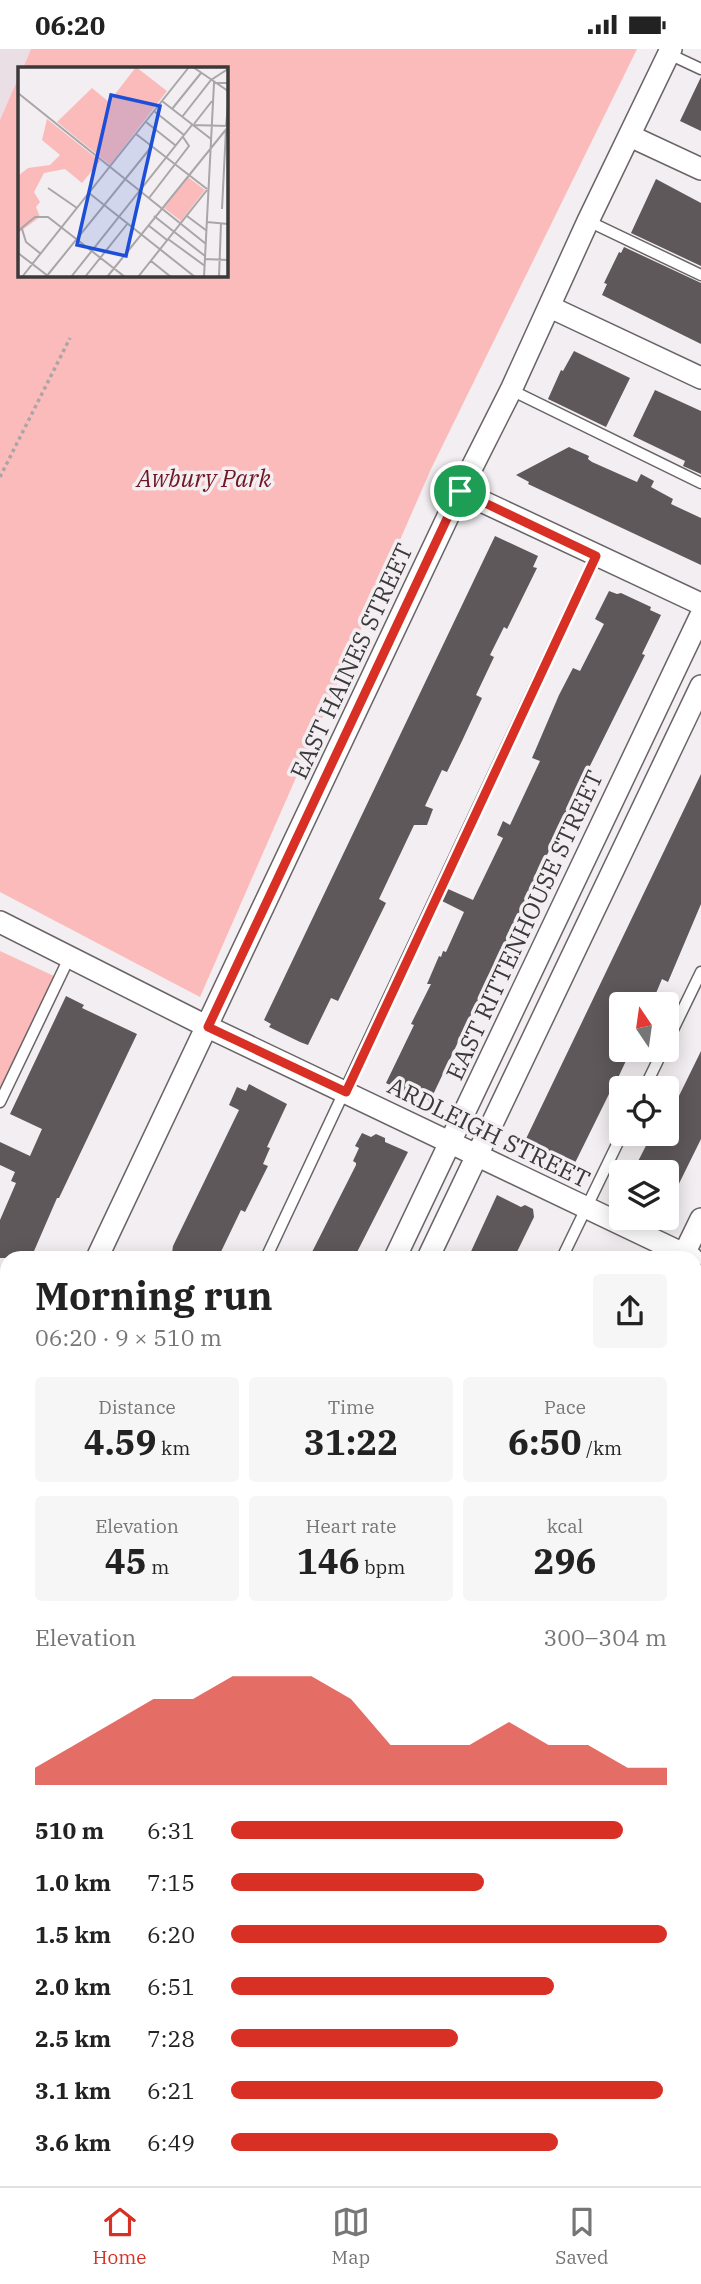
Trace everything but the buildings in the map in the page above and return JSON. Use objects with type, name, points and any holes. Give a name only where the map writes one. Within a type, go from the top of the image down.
[{"type":"street","name":"EAST HAINES STREET","points":[[100,1251],[670,51]]},
{"type":"street","points":[[630,136],[701,169]]},
{"type":"street","points":[[550,307],[701,378]]},
{"type":"street","points":[[460,491],[701,604]]},
{"type":"street","name":"EAST RITTENHOUSE STREET","points":[[398,1251],[701,615]]},
{"type":"street","points":[[431,1251],[701,686]]},
{"type":"street","name":"ARDLEIGH STREET","points":[[0,922],[208,1027],[675,1251]]},
{"type":"street","points":[[693,1251],[701,1219]]},
{"type":"lane","points":[[670,51],[701,69]]},
{"type":"lane","points":[[588,221],[701,275]]},
{"type":"lane","points":[[511,390],[701,484]]},
{"type":"lane","points":[[270,1251],[596,556]]},
{"type":"lane","points":[[0,1102],[70,956]]},
{"type":"lane","points":[[679,1017],[701,972]]},
{"type":"lane","points":[[565,1251],[616,1146]]},
{"type":"path","points":[[0,477],[69,338]]},
{"type":"shaded area","points":[[0,49],[31,49],[23,67],[18,67],[18,78],[0,120]]},
{"type":"green space","name":"Awbury Park","points":[[31,49],[637,49],[431,469],[200,997],[0,892],[0,120],[18,78],[18,277],[228,277],[228,67],[23,67]]},
{"type":"green space","points":[[0,951],[54,976],[0,1088]]},
{"type":"route","points":[[460,491],[596,556],[346,1092],[208,1027],[460,491]]}]
